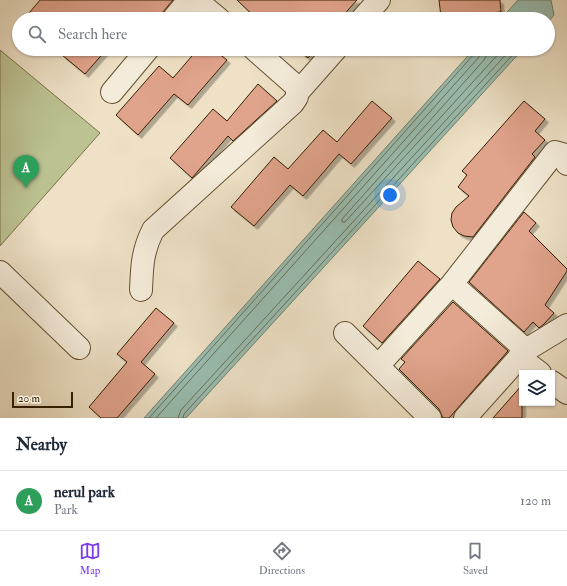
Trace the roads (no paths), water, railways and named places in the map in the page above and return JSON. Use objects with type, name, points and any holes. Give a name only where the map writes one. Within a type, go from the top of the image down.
[{"type":"street","points":[[179,12],[189,0]]},
{"type":"street","points":[[196,0],[211,12]]},
{"type":"street","points":[[368,12],[379,0]]},
{"type":"street","points":[[112,92],[142,56]]},
{"type":"street","points":[[141,290],[142,258],[152,230],[159,222],[171,214],[297,98],[297,87],[262,56]]},
{"type":"street","points":[[298,92],[330,56]]},
{"type":"street","points":[[378,366],[452,284],[555,152],[565,155],[567,164]]},
{"type":"street","points":[[0,272],[78,348]]},
{"type":"street","points":[[452,284],[537,370]]},
{"type":"street","points":[[465,418],[523,354],[567,325]]},
{"type":"street","points":[[345,333],[430,418]]},
{"type":"water","points":[[518,0],[551,0],[553,12],[507,12]]},
{"type":"water","points":[[468,56],[517,56],[186,418],[144,418]]},
{"type":"place","name":"nerul park","points":[[26,188]]}]
